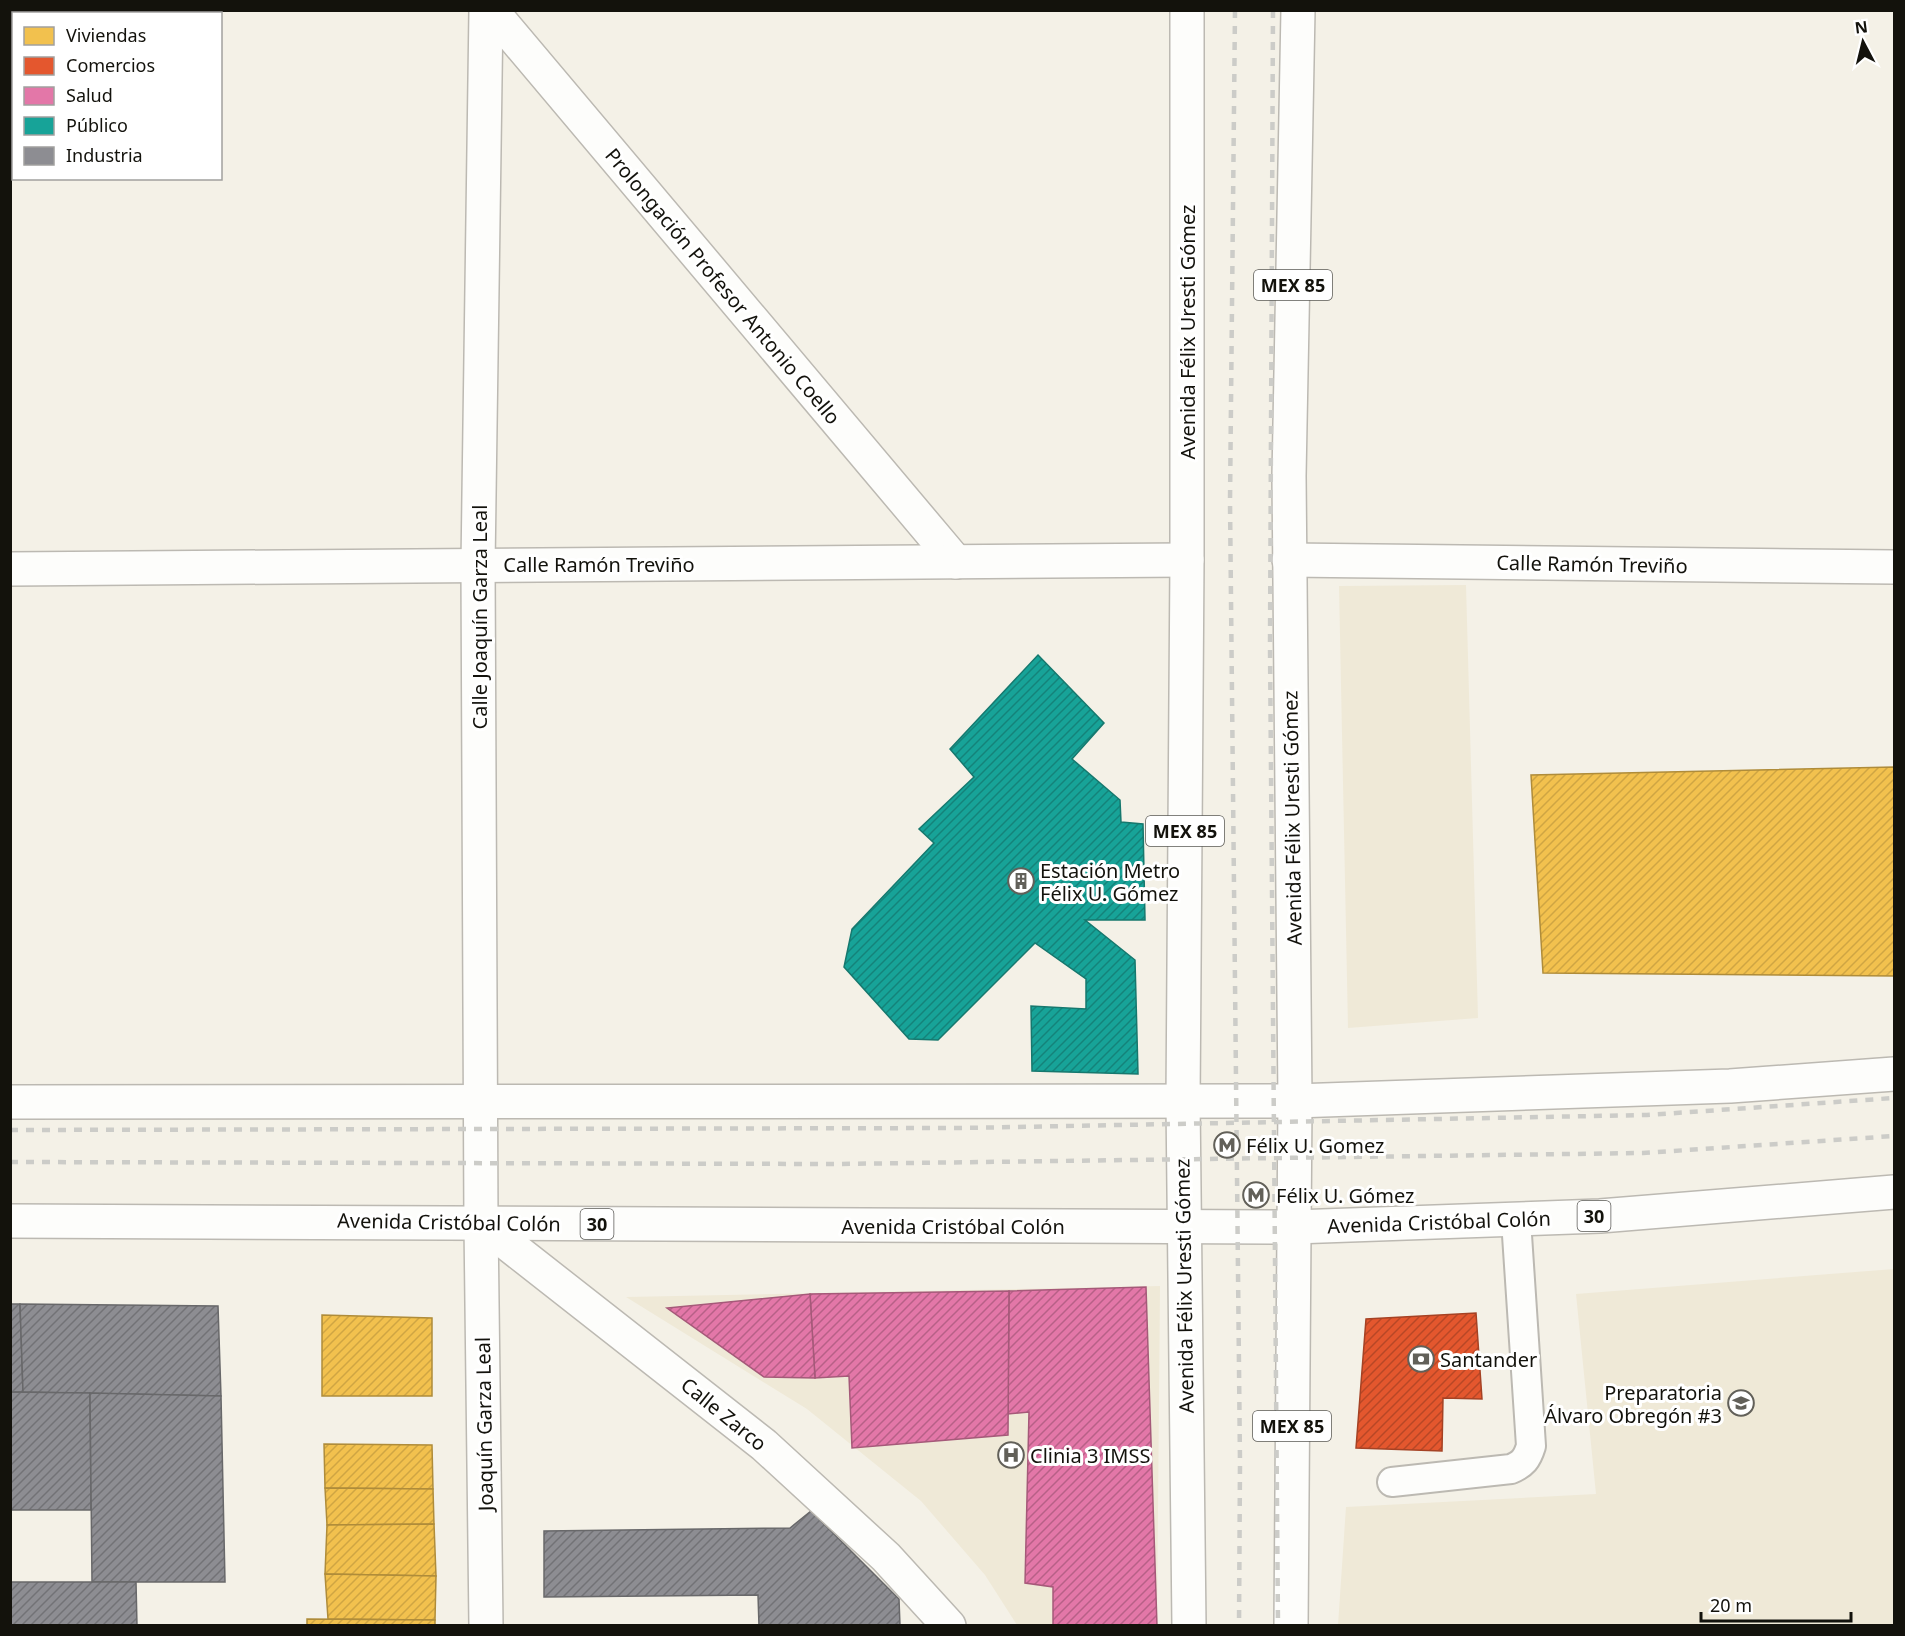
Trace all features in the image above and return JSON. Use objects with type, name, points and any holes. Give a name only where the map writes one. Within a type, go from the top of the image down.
[{"type":"main road","name":"Calle Joaquín Garza Leal","points":[[481,1223],[478,565],[486,10]]},
{"type":"main road","name":"Prolongación Profesor Antonio Coello","points":[[491,10],[956,562]]},
{"type":"main road","name":"Avenida Félix Uresti Gómez","points":[[1187,10],[1188,560],[1183,1228],[1189,1626]]},
{"type":"main road","name":"Avenida Félix Uresti Gómez","points":[[1291,1626],[1295,1101],[1289,560],[1298,10]]},
{"type":"main road","name":"Calle Ramón Treviño","points":[[10,569],[1188,560]]},
{"type":"main road","name":"Calle Ramón Treviño","points":[[1289,560],[1894,567]]},
{"type":"main road","points":[[10,1102],[1295,1101],[1730,1086],[1894,1074]]},
{"type":"main road","name":"Avenida Cristóbal Colón","points":[[10,1221],[1294,1227],[1599,1216],[1894,1192]]},
{"type":"main road","name":"Joaquín Garza Leal","points":[[481,1223],[486,1626]]},
{"type":"main road","name":"Calle Zarco","points":[[481,1223],[764,1445],[886,1557],[950,1626]]},
{"type":"lane","points":[[1392,1482],[1511,1469],[1521,1464],[1527,1457],[1531,1446],[1516,1220]]},
{"type":"shaded area","points":[[1466,585],[1478,1018],[1348,1028],[1339,586]]},
{"type":"shaded area","name":"Preparatoria Álvaro Obregón #3","points":[[1894,1269],[1894,1625],[1338,1625],[1346,1507],[1596,1494],[1576,1294]]},
{"type":"shaded area","name":"Clinia 3 IMSS","points":[[1160,1286],[1157,1625],[1017,1625],[985,1575],[921,1501],[807,1409],[626,1297]]},
{"type":"building: Viviendas","points":[[1894,767],[1894,976],[1543,973],[1531,775]]},
{"type":"building: Viviendas","points":[[322,1315],[432,1318],[432,1396],[322,1396]]},
{"type":"building: Viviendas","points":[[324,1444],[432,1445],[433,1489],[325,1488]]},
{"type":"building: Viviendas","points":[[325,1488],[433,1489],[434,1524],[327,1525]]},
{"type":"building: Viviendas","points":[[434,1524],[436,1576],[325,1574],[327,1525]]},
{"type":"building: Viviendas","points":[[325,1574],[436,1576],[435,1620],[328,1619]]},
{"type":"building: Viviendas","points":[[307,1619],[435,1620],[435,1626],[307,1626]]},
{"type":"building: Comercios","name":"Santander","points":[[1476,1313],[1482,1399],[1443,1398],[1442,1451],[1356,1448],[1366,1319]]},
{"type":"building: Salud","points":[[1146,1287],[1157,1626],[1053,1626],[1053,1587],[1025,1583],[1029,1412],[1008,1414],[1009,1291]]},
{"type":"building: Salud","points":[[1009,1291],[1008,1435],[852,1448],[849,1376],[815,1378],[810,1294]]},
{"type":"building: Salud","points":[[810,1294],[815,1378],[764,1377],[667,1308]]},
{"type":"building: Público","name":"Estación Metro Félix U. Gómez","points":[[1038,655],[1104,723],[1072,759],[1120,800],[1121,822],[1143,824],[1145,920],[1085,920],[1135,960],[1138,1074],[1032,1071],[1031,1006],[1086,1009],[1086,979],[1035,943],[938,1040],[909,1039],[844,967],[852,929],[934,843],[919,829],[974,777],[950,749]]},
{"type":"building: Industria","points":[[10,1304],[20,1304],[23,1392],[10,1392]]},
{"type":"building: Industria","points":[[20,1304],[218,1306],[221,1396],[23,1392]]},
{"type":"building: Industria","points":[[10,1392],[90,1393],[91,1510],[10,1510]]},
{"type":"building: Industria","points":[[90,1393],[221,1396],[225,1582],[92,1582]]},
{"type":"building: Industria","points":[[811,1511],[899,1599],[900,1626],[759,1626],[758,1595],[544,1597],[544,1531],[790,1528]]},
{"type":"building: Industria","points":[[10,1582],[136,1582],[137,1626],[10,1626]]},
{"type":"railway","points":[[1235,10],[1230,502],[1240,1463],[1239,1626]]},
{"type":"railway","points":[[1273,10],[1270,646],[1278,1626]]},
{"type":"railway","points":[[10,1130],[962,1128],[1647,1115],[1894,1098]]},
{"type":"railway","points":[[10,1162],[837,1164],[1643,1153],[1894,1136]]},
{"type":"place","name":"Estación Metro Félix U. Gómez","points":[[1021,881]]},
{"type":"place","name":"Félix U. Gomez","points":[[1227,1145]]},
{"type":"place","name":"Félix U. Gómez","points":[[1256,1195]]},
{"type":"place","name":"Santander","points":[[1421,1359]]},
{"type":"place","name":"Preparatoria Álvaro Obregón #3","points":[[1741,1403]]},
{"type":"place","name":"Clinia 3 IMSS","points":[[1011,1455]]}]
